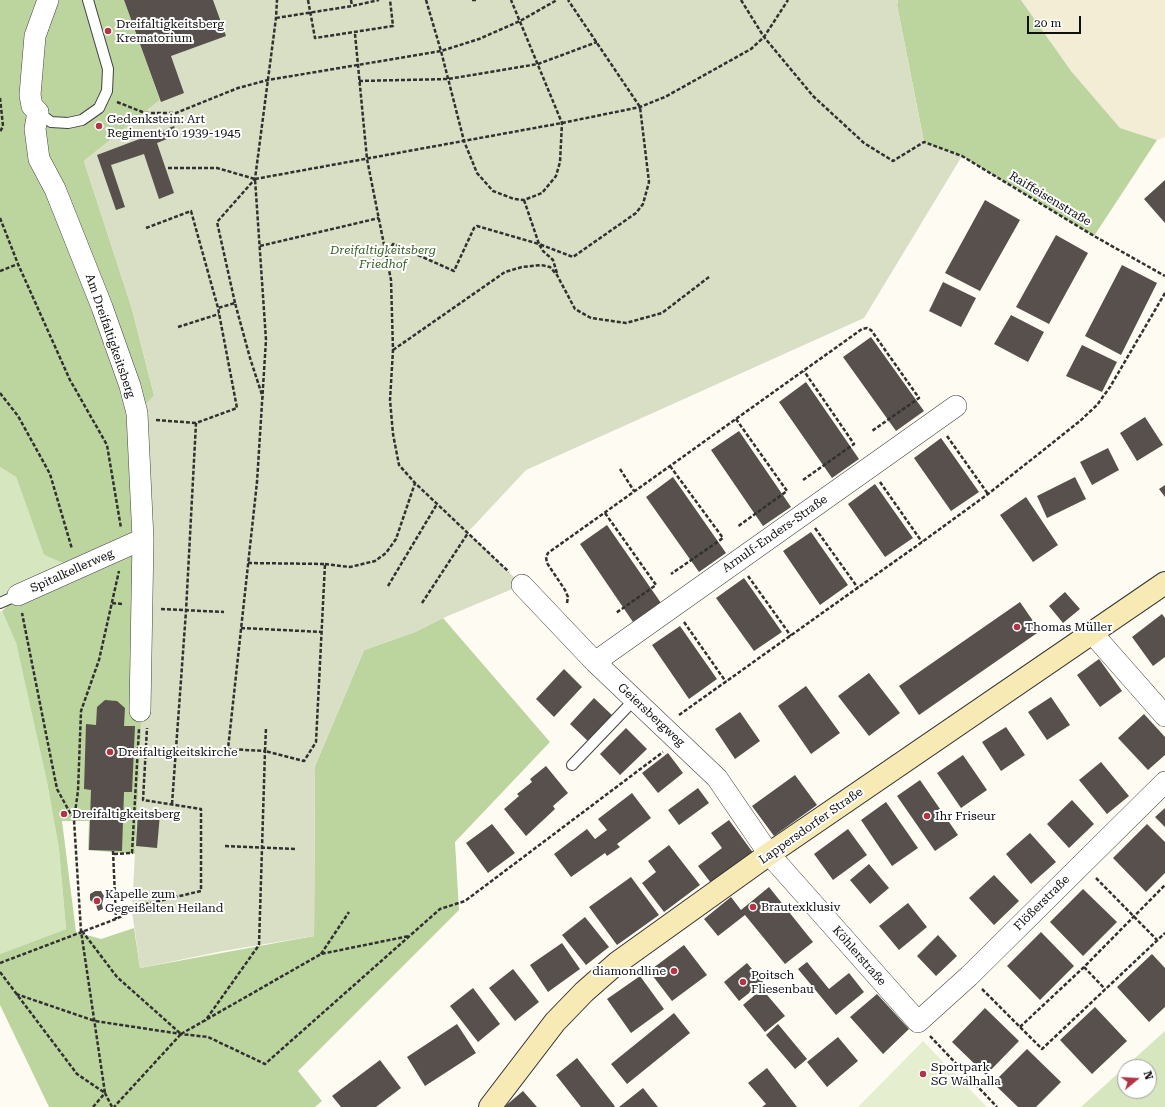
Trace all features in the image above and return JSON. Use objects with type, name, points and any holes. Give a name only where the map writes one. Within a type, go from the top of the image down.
[{"type":"street","points":[[38,112],[32,106],[30,95],[36,36],[48,0]]},
{"type":"street","name":"Am Dreifaltigkeitsberg","points":[[38,112],[35,129],[39,159],[55,189],[102,307],[130,386],[136,413],[143,539],[135,606],[140,710]]},
{"type":"street","name":"Arnulf-Enders-Straße","points":[[595,662],[956,406]]},
{"type":"street","name":"Spitalkellerweg","points":[[9,599],[143,539]]},
{"type":"street","name":"Lappersdorfer Straße","points":[[490,1107],[555,1022],[584,992],[617,963],[769,854],[1165,583]]},
{"type":"street","name":"Geiersbergweg","points":[[522,585],[595,662],[717,778],[769,854]]},
{"type":"street","points":[[1092,633],[1165,716]]},
{"type":"street","name":"Flößerstraße","points":[[918,1022],[969,976],[1165,782]]},
{"type":"street","name":"Köhlerstraße","points":[[769,854],[918,1022]]},
{"type":"lane","points":[[38,112],[51,122],[68,123],[82,120],[99,108],[107,92],[108,69],[88,0]]},
{"type":"lane","points":[[572,765],[634,700]]},
{"type":"path","points":[[277,0],[276,18],[255,179],[266,340],[263,400],[248,563],[228,749],[265,751],[304,761],[316,742],[323,632],[325,564]]},
{"type":"path","points":[[308,0],[315,38],[355,34],[393,26],[390,0]]},
{"type":"path","points":[[351,0],[352,6]]},
{"type":"path","points":[[276,18],[352,6],[379,0]]},
{"type":"path","points":[[426,0],[441,51],[464,141],[477,173],[484,183],[503,196],[514,200],[524,200],[542,193],[556,176],[560,162],[562,123],[511,0]]},
{"type":"path","points":[[104,98],[145,113],[176,113],[238,88],[268,80],[441,51],[479,39],[520,21],[557,0]]},
{"type":"path","points":[[386,257],[393,244],[454,272],[474,228],[477,226],[539,244],[573,257],[640,209],[644,204],[649,182],[640,107],[568,0]]},
{"type":"path","points":[[742,0],[764,37]]},
{"type":"path","points":[[168,168],[217,168],[255,179],[562,123],[640,107],[665,97],[732,61],[751,49],[764,37],[788,0]]},
{"type":"path","points":[[355,34],[367,159],[391,280],[393,350],[390,400],[393,434],[399,465],[414,483],[468,532],[522,585]]},
{"type":"path","name":"Raiffeisenstraße","points":[[764,37],[813,96],[864,143],[893,161],[924,142],[962,156],[1094,236],[1165,276]]},
{"type":"path","points":[[360,80],[448,79],[538,64],[597,42]]},
{"type":"path","points":[[0,98],[3,126],[0,132]]},
{"type":"path","points":[[255,179],[217,222],[235,303],[263,400]]},
{"type":"path","points":[[524,200],[539,244],[543,252],[553,260],[557,274],[575,309],[591,318],[626,323],[662,313],[709,278]]},
{"type":"path","points":[[0,963],[116,919],[146,904],[201,892],[201,809],[172,804],[186,611],[196,423],[237,408],[218,308],[191,211],[146,228]]},
{"type":"path","points":[[0,218],[18,264],[70,380],[107,445],[124,547],[99,660],[81,711],[78,791],[74,820],[81,931],[105,1093],[113,1107],[181,1034],[321,954],[410,936]]},
{"type":"path","points":[[260,246],[378,218]]},
{"type":"path","points":[[0,271],[18,264]]},
{"type":"path","points":[[393,350],[506,272],[541,265],[550,267],[557,274]]},
{"type":"path","points":[[693,705],[988,494],[1080,421],[1097,405],[1110,387],[1165,293]]},
{"type":"path","points":[[218,308],[235,303]]},
{"type":"path","points":[[178,327],[219,314]]},
{"type":"path","points":[[554,618],[566,606],[568,598],[565,590],[547,563],[546,557],[548,553],[862,329],[867,328],[871,330],[919,398],[872,431]]},
{"type":"path","points":[[803,480],[854,444],[804,371]]},
{"type":"path","points":[[0,393],[18,416],[50,474],[78,569]]},
{"type":"path","points":[[736,419],[787,491],[737,527]]},
{"type":"path","points":[[936,420],[988,494]]},
{"type":"path","points":[[670,466],[723,538],[671,574]]},
{"type":"path","points":[[869,467],[922,542]]},
{"type":"path","points":[[620,469],[634,491]]},
{"type":"path","points":[[248,563],[325,564],[350,567],[375,561],[386,553],[396,538],[414,483]]},
{"type":"path","points":[[388,586],[437,504]]},
{"type":"path","points":[[605,513],[656,585],[616,613]]},
{"type":"path","points":[[804,513],[858,588]]},
{"type":"path","points":[[422,603],[468,532]]},
{"type":"path","points":[[738,561],[791,636]]},
{"type":"path","points":[[112,603],[186,611],[224,612]]},
{"type":"path","points":[[673,607],[726,682]]},
{"type":"path","points":[[24,619],[57,789],[74,820]]},
{"type":"path","points":[[241,628],[323,632]]},
{"type":"path","points":[[116,919],[114,852],[132,853],[140,710]]},
{"type":"path","points":[[205,1021],[259,945],[266,728]]},
{"type":"path","points":[[16,994],[95,1021],[208,1037],[265,1064],[440,909],[465,901],[663,752]]},
{"type":"path","points":[[225,846],[296,849]]},
{"type":"path","points":[[1082,864],[1157,940]]},
{"type":"path","points":[[1020,1027],[1084,967],[1165,885]]},
{"type":"path","points":[[321,954],[349,912]]},
{"type":"path","points":[[81,931],[117,977],[181,1034]]},
{"type":"path","points":[[969,976],[1042,1049],[1165,933]]},
{"type":"path","points":[[1084,967],[1105,989]]},
{"type":"path","points":[[0,972],[77,1074],[105,1093]]},
{"type":"path","points":[[918,1022],[997,1107]]},
{"type":"path","points":[[92,1107],[105,1093]]},
{"type":"shaded area","points":[[1021,0],[1165,0],[1165,137],[1157,140],[1120,128],[1071,71]]},
{"type":"green space","points":[[0,0],[124,0],[160,100],[84,161],[132,309],[154,395],[151,541],[135,854],[88,850],[89,821],[62,821],[76,932],[101,939],[134,928],[140,968],[314,936],[315,766],[364,650],[415,632],[443,618],[550,742],[455,842],[459,910],[298,1071],[322,1101],[315,1107],[49,1107],[0,1005],[0,954],[66,929],[59,849],[47,782],[16,643],[2,611],[18,595],[77,569],[44,555],[16,477],[0,467]]},
{"type":"green space","name":"Dreifaltigkeitsberg Friedhof","points":[[124,0],[898,0],[897,5],[924,142],[962,156],[864,318],[526,470],[468,532],[522,585],[443,618],[415,632],[364,650],[315,766],[314,936],[223,951],[140,968],[132,911],[151,541],[142,408],[154,395],[132,309],[84,161],[160,100]]},
{"type":"green space","points":[[898,0],[1021,0],[1071,71],[1120,128],[1157,140],[1094,236],[962,156],[924,142],[897,5]]},
{"type":"green space","points":[[0,467],[16,477],[44,555],[78,569],[0,604]]},
{"type":"green space","points":[[2,611],[16,643],[47,782],[59,849],[66,929],[0,954],[0,612]]},
{"type":"green space","points":[[1165,1031],[1165,1107],[1081,1107],[1117,1074],[1117,1099],[1157,1099],[1157,1059],[1134,1059]]},
{"type":"green space","name":"Sportpark SG Walhalla","points":[[923,1041],[987,1107],[858,1107]]},
{"type":"building","points":[[124,0],[213,0],[226,36],[171,56],[184,93],[161,102]]},
{"type":"building","points":[[174,126],[177,135],[157,143],[174,193],[159,199],[144,154],[111,165],[125,207],[116,210],[97,155]]},
{"type":"building","points":[[1165,180],[1165,223],[1144,199]]},
{"type":"building","points":[[985,200],[1020,220],[980,291],[945,273]]},
{"type":"building","points":[[1056,235],[1088,253],[1049,324],[1016,307]]},
{"type":"building","points":[[1122,265],[1157,283],[1121,355],[1085,336]]},
{"type":"building","points":[[943,282],[976,298],[961,327],[929,311]]},
{"type":"building","points":[[1011,315],[1044,332],[1028,362],[994,344]]},
{"type":"building","points":[[871,337],[924,411],[896,431],[843,357]]},
{"type":"building","points":[[1082,345],[1117,362],[1102,392],[1066,376]]},
{"type":"building","points":[[806,382],[859,459],[832,478],[779,402]]},
{"type":"building","points":[[1145,417],[1163,445],[1137,461],[1120,433]]},
{"type":"building","points":[[739,431],[791,507],[763,526],[711,450]]},
{"type":"building","points":[[941,438],[979,492],[951,511],[914,458]]},
{"type":"building","points":[[1108,448],[1119,470],[1092,485],[1080,462]]},
{"type":"building","points":[[673,477],[726,553],[699,572],[646,497]]},
{"type":"building","points":[[1075,477],[1086,499],[1047,518],[1037,496]]},
{"type":"building","points":[[875,484],[913,538],[885,557],[848,504]]},
{"type":"building","points":[[1165,485],[1165,497],[1159,489]]},
{"type":"building","points":[[1026,497],[1058,545],[1033,562],[1000,515]]},
{"type":"building","points":[[607,525],[661,603],[633,622],[580,544]]},
{"type":"building","points":[[811,532],[848,585],[820,605],[783,551]]},
{"type":"building","points":[[744,578],[782,632],[754,651],[716,598]]},
{"type":"building","points":[[1065,592],[1080,609],[1063,623],[1049,606]]},
{"type":"building","points":[[1020,602],[1040,631],[919,715],[899,686]]},
{"type":"building","points":[[1162,614],[1165,618],[1165,657],[1153,666],[1132,637]]},
{"type":"building","points":[[680,626],[717,679],[689,699],[652,645]]},
{"type":"building","points":[[1099,659],[1122,691],[1100,707],[1077,675]]},
{"type":"building","points":[[564,669],[582,687],[554,717],[536,699]]},
{"type":"building","points":[[869,673],[900,713],[869,736],[838,696]]},
{"type":"building","points":[[806,686],[840,733],[811,754],[778,706]]},
{"type":"building","points":[[1051,697],[1070,725],[1047,740],[1028,712]]},
{"type":"building","points":[[594,698],[614,717],[589,742],[570,724]]},
{"type":"building","name":"Dreifaltigkeitskirche","points":[[105,700],[117,701],[125,708],[124,726],[135,726],[132,792],[124,792],[122,851],[89,850],[91,790],[84,789],[86,724],[96,725],[97,707]]},
{"type":"building","points":[[740,712],[760,741],[735,759],[715,729]]},
{"type":"building","points":[[1144,714],[1165,737],[1165,755],[1148,770],[1118,738]]},
{"type":"building","points":[[1006,727],[1025,755],[1001,771],[982,742]]},
{"type":"building","points":[[626,728],[647,749],[620,775],[600,754]]},
{"type":"building","points":[[668,753],[683,773],[658,793],[642,773]]},
{"type":"building","points":[[963,755],[987,790],[961,808],[937,773]]},
{"type":"building","points":[[1101,762],[1129,796],[1107,814],[1079,780]]},
{"type":"building","points":[[546,766],[568,793],[553,806],[555,809],[526,836],[504,809],[519,796],[517,794],[532,782],[530,779]]},
{"type":"building","points":[[795,775],[817,805],[774,836],[752,806]]},
{"type":"building","name":"Ihr Friseur","points":[[920,780],[958,835],[935,851],[897,796]]},
{"type":"building","points":[[698,788],[709,803],[679,825],[668,810]]},
{"type":"building","points":[[632,793],[651,818],[617,844],[620,847],[607,856],[605,853],[571,877],[554,854],[587,829],[595,839],[607,830],[598,819]]},
{"type":"building","points":[[1072,800],[1094,824],[1069,848],[1047,824]]},
{"type":"building","points":[[886,802],[918,848],[892,866],[861,820]]},
{"type":"building","points":[[1165,808],[1165,827],[1155,817]]},
{"type":"building","points":[[138,812],[160,814],[157,848],[136,846]]},
{"type":"building","points":[[729,820],[754,854],[711,883],[698,866],[722,848],[711,833]]},
{"type":"building","points":[[492,824],[515,853],[488,873],[466,843]]},
{"type":"building","points":[[1147,824],[1165,842],[1165,873],[1146,892],[1113,858]]},
{"type":"building","points":[[848,829],[867,855],[833,880],[814,854]]},
{"type":"building","points":[[1030,833],[1056,862],[1031,884],[1006,854]]},
{"type":"building","points":[[669,845],[700,885],[664,912],[642,883],[656,872],[648,861]]},
{"type":"building","points":[[869,864],[889,888],[870,904],[850,880]]},
{"type":"building","points":[[994,875],[1019,901],[994,925],[969,898]]},
{"type":"building","points":[[631,877],[659,915],[617,945],[589,907]]},
{"type":"building","points":[[769,887],[813,942],[785,964],[745,915],[718,936],[704,919],[731,897],[741,910]]},
{"type":"building","points":[[1083,889],[1117,922],[1083,956],[1050,922]]},
{"type":"building","name":"Kapelle zum Gegeißelten Heiland","points":[[95,891],[101,891],[104,896],[102,904],[103,909],[98,911],[96,905],[90,900],[90,894]]},
{"type":"building","points":[[908,903],[927,927],[899,950],[879,926]]},
{"type":"building","points":[[585,917],[609,947],[586,965],[562,935]]},
{"type":"building","points":[[1041,932],[1074,966],[1040,1000],[1007,966]]},
{"type":"building","points":[[938,935],[957,956],[936,976],[917,956]]},
{"type":"building","points":[[562,943],[580,969],[548,992],[530,965]]},
{"type":"building","points":[[684,945],[707,975],[672,1001],[649,971]]},
{"type":"building","points":[[1152,954],[1165,968],[1165,1007],[1149,1022],[1117,987]]},
{"type":"building","points":[[807,962],[829,989],[849,973],[864,992],[836,1015],[798,969]]},
{"type":"building","name":"Poitsch Fliesenbau","points":[[747,963],[763,982],[739,1001],[724,982]]},
{"type":"building","points":[[513,969],[539,1002],[515,1021],[489,988]]},
{"type":"building","points":[[640,976],[664,1009],[631,1033],[607,999]]},
{"type":"building","points":[[473,988],[500,1024],[478,1042],[450,1006]]},
{"type":"building","points":[[762,989],[785,1016],[765,1032],[743,1005]]},
{"type":"building","points":[[877,994],[909,1029],[883,1054],[850,1017]]},
{"type":"building","points":[[1095,1007],[1127,1041],[1092,1074],[1060,1040]]},
{"type":"building","points":[[985,1008],[1019,1041],[986,1075],[952,1042]]},
{"type":"building","points":[[674,1013],[690,1033],[627,1084],[611,1064]]},
{"type":"building","points":[[457,1024],[476,1053],[425,1086],[407,1057]]},
{"type":"building","points":[[778,1024],[807,1059],[795,1069],[766,1035]]},
{"type":"building","points":[[838,1037],[858,1061],[827,1087],[807,1062]]},
{"type":"building","points":[[1027,1049],[1061,1082],[1036,1107],[1018,1107],[993,1083]]},
{"type":"building","points":[[577,1058],[615,1107],[581,1107],[556,1075]]},
{"type":"building","points":[[380,1060],[401,1088],[376,1107],[341,1107],[332,1096]]},
{"type":"building","points":[[767,1068],[797,1107],[762,1107],[766,1104],[748,1083]]},
{"type":"building","points":[[643,1088],[658,1107],[619,1107]]},
{"type":"building","points":[[523,1091],[537,1107],[504,1107]]},
{"type":"place","name":"Dreifaltigkeitsberg Krematorium","points":[[108,31]]},
{"type":"place","name":"Gedenkstein: Art Regiment 10 1939-1945","points":[[99,126]]},
{"type":"place","name":"Thomas Müller","points":[[1017,627]]},
{"type":"place","name":"Dreifaltigkeitskirche","points":[[110,752]]},
{"type":"place","name":"Dreifaltigkeitsberg","points":[[64,814]]},
{"type":"place","name":"Ihr Friseur","points":[[927,816]]},
{"type":"place","name":"Kapelle zum Gegeißelten Heiland","points":[[97,901]]},
{"type":"place","name":"Brautexklusiv","points":[[753,907]]},
{"type":"place","name":"diamondline","points":[[674,971]]},
{"type":"place","name":"Poitsch Fliesenbau","points":[[743,982]]},
{"type":"place","name":"Sportpark SG Walhalla","points":[[923,1074]]}]
